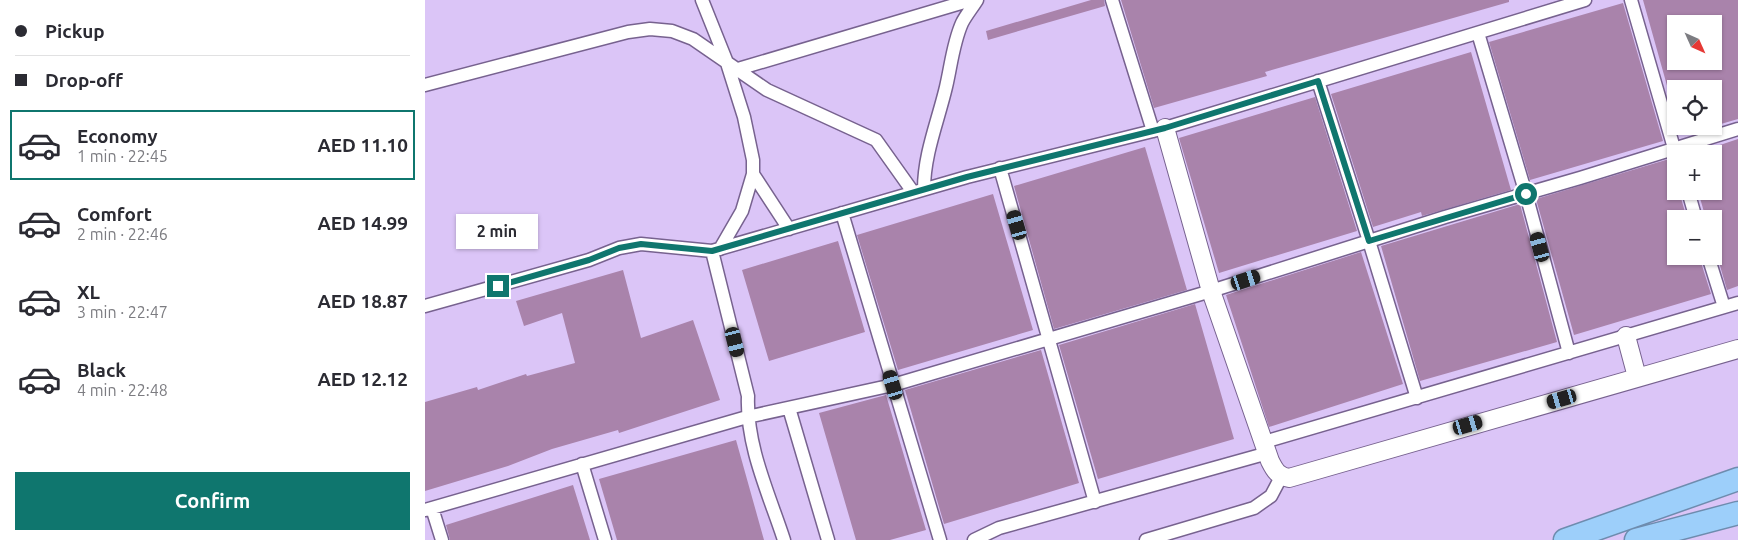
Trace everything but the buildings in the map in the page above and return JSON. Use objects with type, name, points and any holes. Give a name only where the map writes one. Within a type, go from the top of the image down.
[{"type":"highway","points":[[1565,540],[1738,479]]},
{"type":"highway","points":[[1636,540],[1738,513]]},
{"type":"street","points":[[702,0],[726,60],[746,126],[753,160],[753,174],[742,211],[716,250],[748,396],[747,417],[751,439],[784,540]]},
{"type":"street","points":[[738,69],[971,0]]},
{"type":"street","points":[[918,191],[924,175],[933,130],[946,88],[956,41],[963,22],[977,0]]},
{"type":"street","points":[[1112,0],[1159,129],[1211,291],[1266,448],[1277,474],[1281,477],[1289,478],[1738,349]]},
{"type":"street","points":[[425,306],[589,260],[619,248],[641,244],[716,250],[1000,168],[1159,129],[1585,0]]},
{"type":"street","points":[[1631,0],[1673,145]]},
{"type":"street","points":[[425,85],[628,32],[650,29],[672,31],[693,39],[767,90],[876,140],[918,191]]},
{"type":"street","points":[[1478,33],[1526,194],[1569,353]]},
{"type":"street","points":[[1318,81],[1417,398]]},
{"type":"street","points":[[1694,145],[1738,129]]},
{"type":"street","points":[[442,540],[429,509],[747,417],[893,385],[1211,291],[1526,194],[1667,154]]},
{"type":"street","points":[[1000,168],[1095,502]]},
{"type":"street","points":[[753,174],[789,228]]},
{"type":"street","points":[[842,213],[940,540]]},
{"type":"street","points":[[1711,265],[1724,307]]},
{"type":"street","points":[[973,540],[999,528],[1095,502],[1417,398],[1738,303]]},
{"type":"street","points":[[1626,336],[1637,377]]},
{"type":"street","points":[[789,408],[828,540]]},
{"type":"street","points":[[582,464],[605,540]]},
{"type":"street","points":[[1146,540],[1254,508],[1271,496],[1281,477]]},
{"type":"route","points":[[498,286],[589,260],[619,248],[641,244],[712,251],[967,177],[1165,128],[1318,81],[1369,241],[1526,194]]}]
